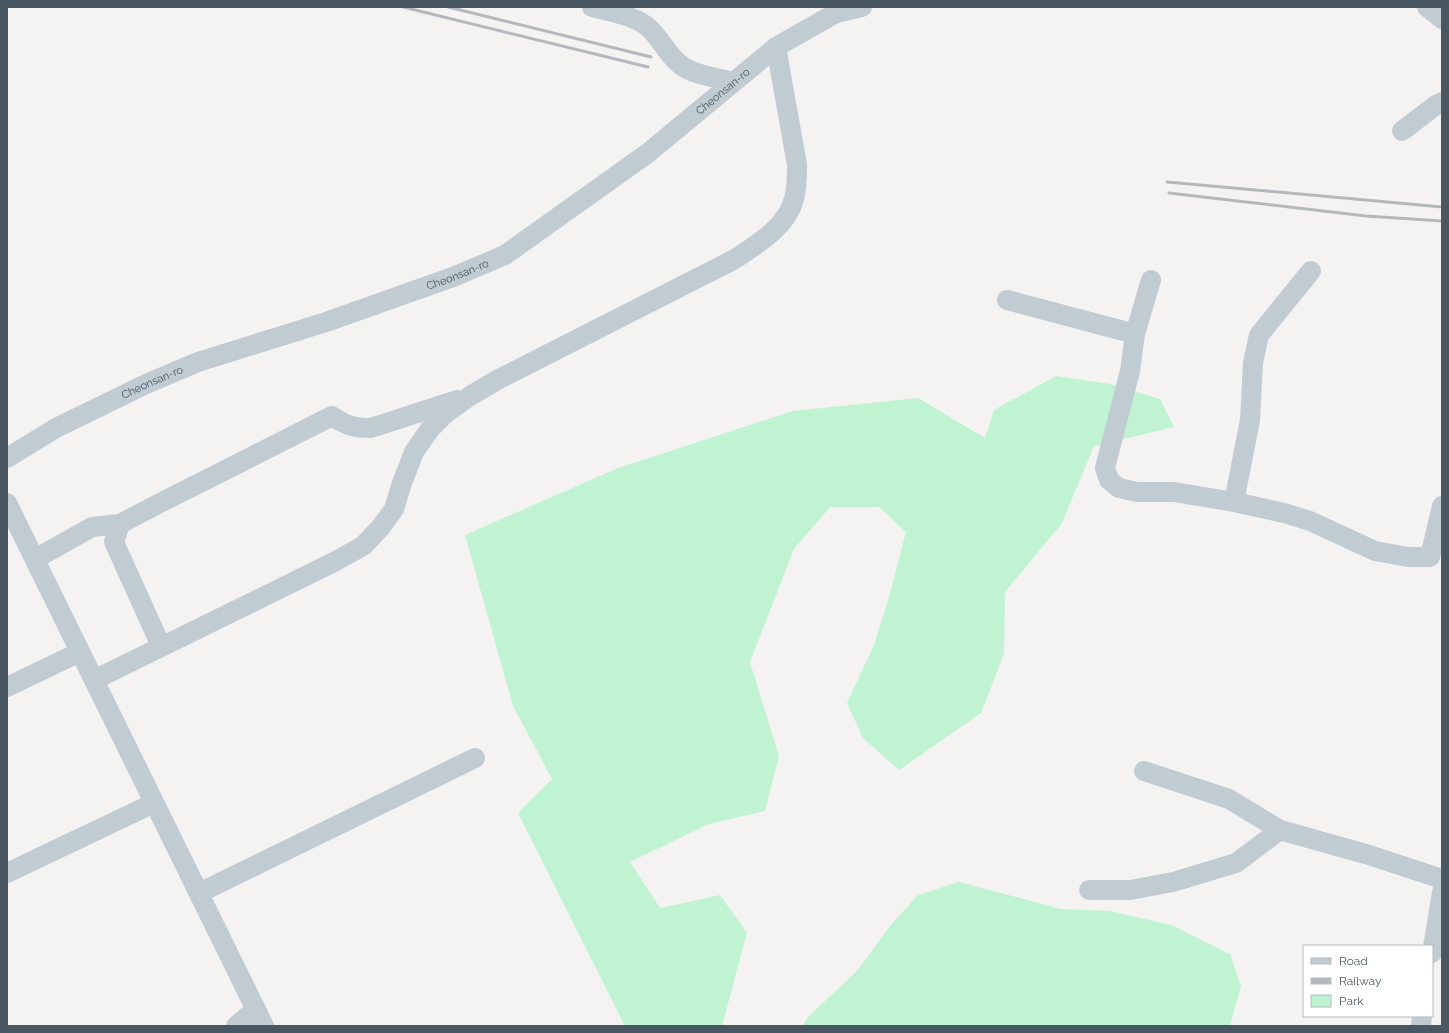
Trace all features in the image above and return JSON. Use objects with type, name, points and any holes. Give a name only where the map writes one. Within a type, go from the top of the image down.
[{"type":"street","points":[[592,7],[638,20],[649,28],[676,61],[689,70],[733,82]]},
{"type":"street","name":"Cheonsan-ro","points":[[7,458],[56,428],[146,384],[198,362],[326,322],[453,278],[505,256],[648,153],[776,47],[836,14],[862,7]]},
{"type":"street","points":[[1427,7],[1442,19]]},
{"type":"street","points":[[94,680],[363,546],[381,527],[394,509],[414,452],[430,429],[445,414],[470,396],[499,379],[734,259],[760,242],[776,228],[786,215],[794,200],[797,183],[797,171],[776,47]]},
{"type":"street","points":[[1402,131],[1442,102]]},
{"type":"street","points":[[1234,502],[1250,420],[1253,363],[1259,335],[1311,271]]},
{"type":"street","points":[[1151,280],[1135,334],[1130,371],[1105,468],[1109,480],[1119,488],[1137,492],[1174,492],[1234,502],[1284,513],[1310,521],[1375,551],[1408,557],[1430,557],[1442,506]]},
{"type":"street","points":[[1007,300],[1135,334]]},
{"type":"street","points":[[35,559],[92,527],[120,524],[332,416],[345,424],[357,428],[371,428],[470,396]]},
{"type":"street","points":[[7,503],[260,1018],[236,1026]]},
{"type":"street","points":[[120,524],[114,542],[161,646]]},
{"type":"street","points":[[7,688],[80,652]]},
{"type":"street","points":[[199,893],[476,758]]},
{"type":"street","points":[[1144,771],[1229,799],[1280,830],[1369,855],[1442,879]]},
{"type":"street","points":[[7,873],[154,803]]},
{"type":"street","points":[[1089,890],[1130,890],[1173,882],[1208,872],[1236,863],[1280,830]]},
{"type":"street","points":[[1433,947],[1442,892]]},
{"type":"green space","points":[[1056,376],[1110,384],[1160,399],[1174,427],[1094,446],[1062,523],[1005,592],[1004,654],[981,713],[899,770],[863,738],[847,703],[874,645],[889,597],[906,532],[879,507],[830,507],[794,549],[750,662],[779,756],[765,811],[709,824],[630,862],[660,908],[720,895],[747,933],[722,1026],[625,1026],[518,813],[552,779],[513,706],[465,535],[618,468],[793,411],[918,398],[985,438],[994,410]]},
{"type":"green space","points":[[959,882],[1061,909],[1110,911],[1171,925],[1230,954],[1241,986],[1230,1026],[803,1026],[807,1018],[857,971],[890,926],[918,895]]},
{"type":"railway","points":[[403,7],[648,67]]},
{"type":"railway","points":[[448,7],[651,57]]},
{"type":"railway","points":[[1167,182],[1442,207]]},
{"type":"railway","points":[[1169,193],[1366,216],[1442,221]]}]
